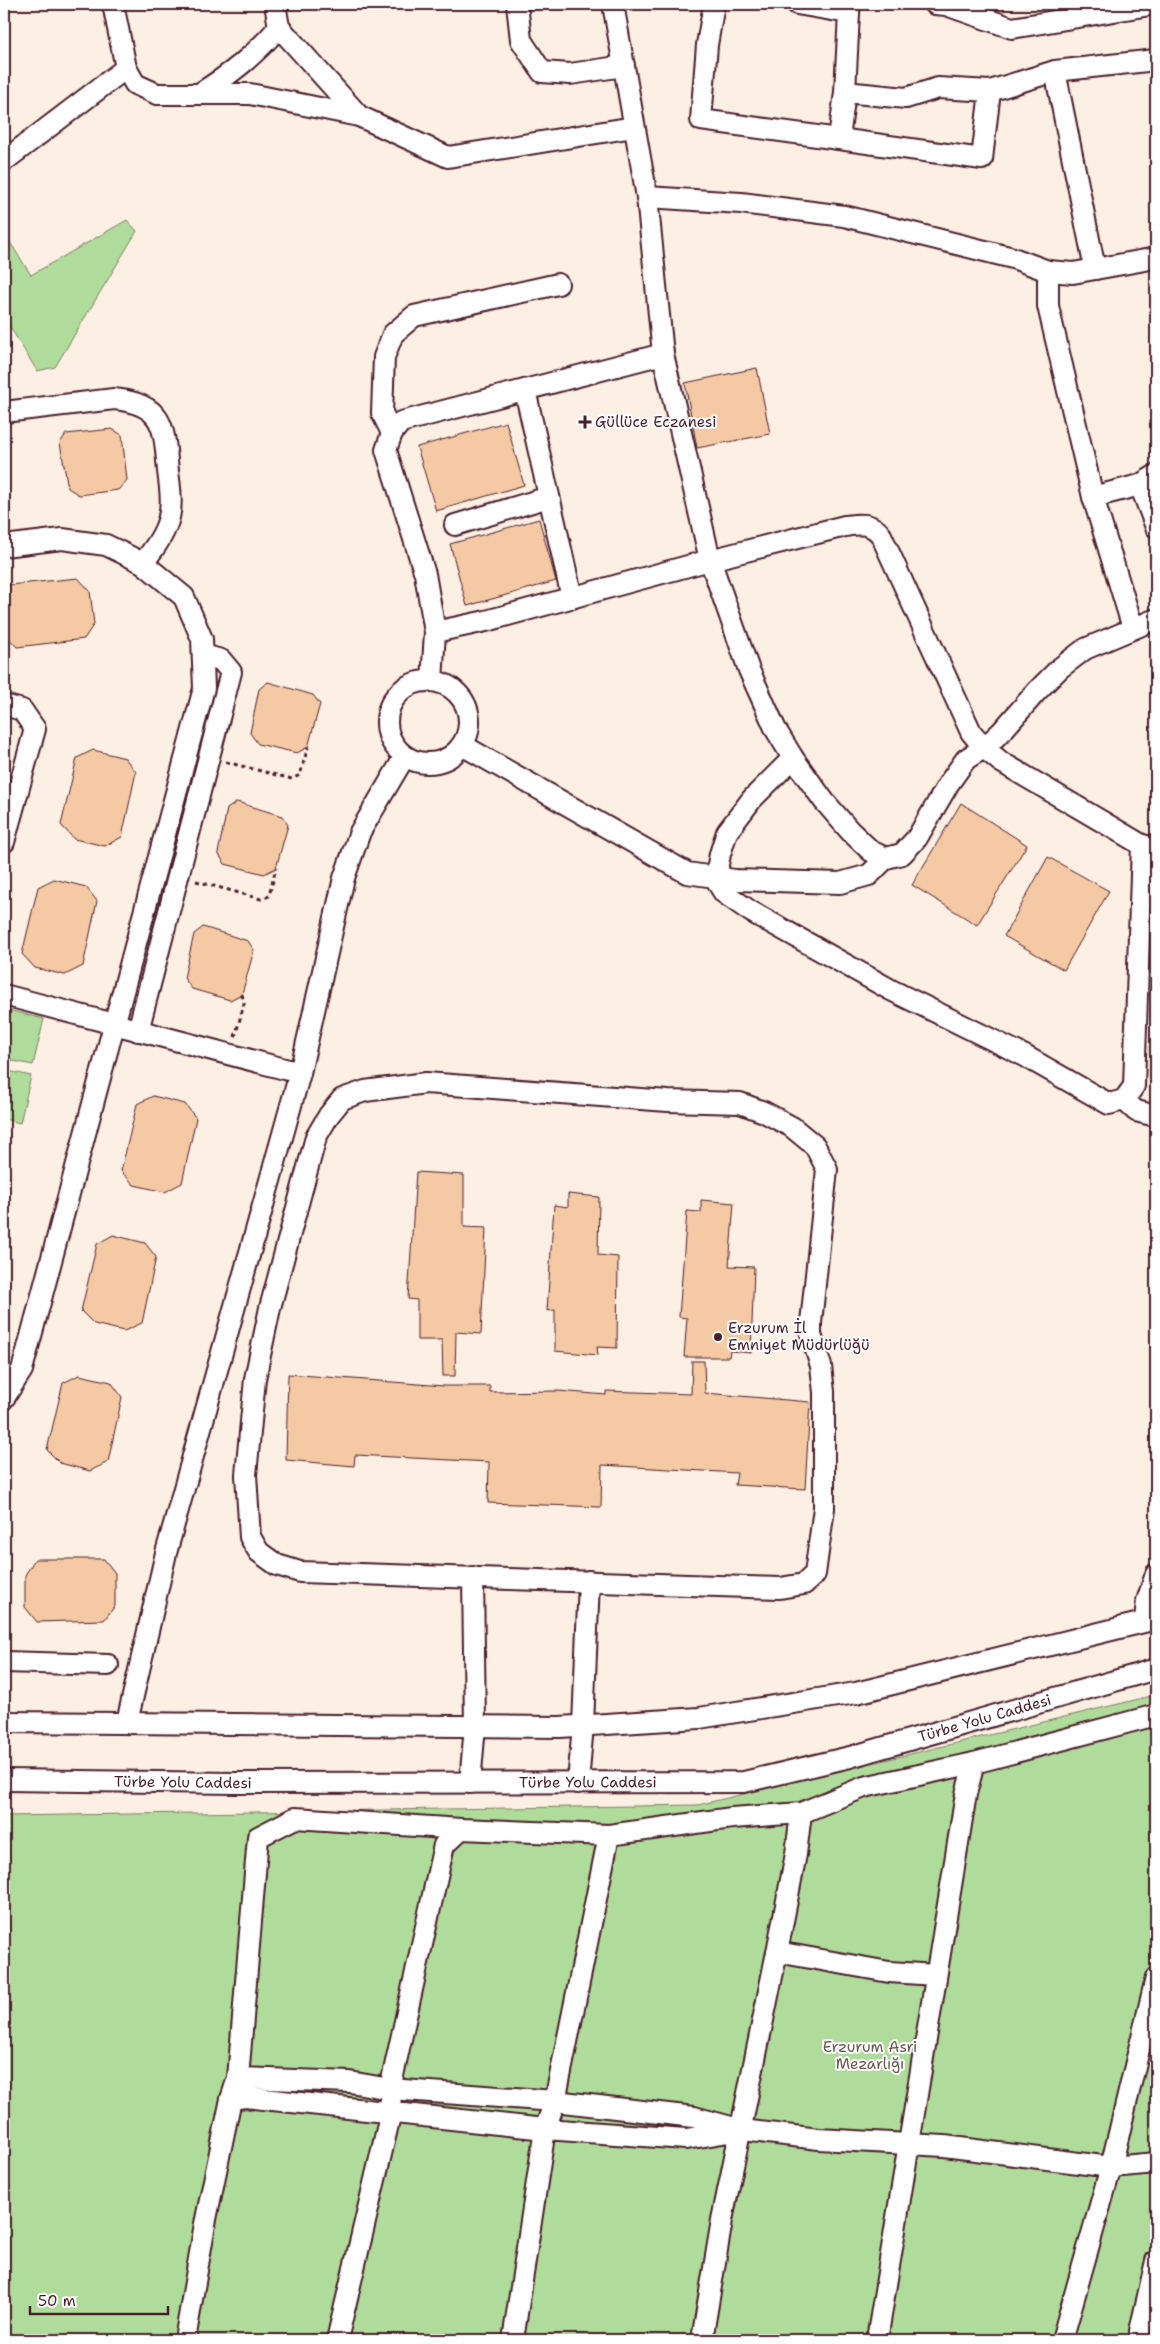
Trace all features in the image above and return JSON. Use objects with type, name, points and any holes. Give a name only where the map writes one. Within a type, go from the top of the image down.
[{"type":"street","points":[[114,4],[126,68],[135,84],[157,94],[250,94],[359,116],[448,157],[634,127]]},
{"type":"street","points":[[275,4],[279,27],[359,116]]},
{"type":"street","points":[[517,4],[521,40],[542,72],[570,74],[624,66]]},
{"type":"street","points":[[613,4],[647,197],[663,354],[710,560],[749,670],[776,730],[793,758],[850,831],[871,851],[886,858],[895,857],[909,849],[966,759],[984,748],[1060,668],[1086,649],[1156,619]]},
{"type":"street","points":[[714,4],[707,46],[701,120],[982,159],[990,91]]},
{"type":"street","points":[[797,4],[850,9],[845,92],[839,139]]},
{"type":"street","points":[[943,4],[1012,28],[1067,11],[1156,4]]},
{"type":"street","points":[[200,94],[234,72],[258,51],[279,27]]},
{"type":"street","points":[[845,92],[906,98],[938,88],[990,91],[1055,71],[1156,60]]},
{"type":"street","points":[[4,161],[126,68]]},
{"type":"street","points":[[1055,71],[1094,269]]},
{"type":"street","points":[[647,197],[741,203],[844,216],[1013,258],[1048,272],[1073,273],[1156,258]]},
{"type":"street","points":[[1048,272],[1048,306],[1093,497],[1133,628]]},
{"type":"street","points":[[392,434],[382,413],[384,357],[389,341],[399,327],[414,316],[558,284]]},
{"type":"street","points":[[432,681],[435,632],[425,574],[386,450],[392,434],[401,422],[663,354]]},
{"type":"street","points":[[525,390],[572,598]]},
{"type":"street","points":[[4,412],[114,399],[130,400],[146,407],[158,417],[164,430],[171,499],[169,519],[161,538],[143,563]]},
{"type":"street","points":[[1093,497],[1148,480],[1156,527]]},
{"type":"street","points":[[455,525],[549,497]]},
{"type":"street","points":[[435,632],[486,621],[710,560],[845,526],[860,524],[876,528],[970,732],[984,748],[1001,762],[1149,846],[1134,1086],[1124,1100],[1109,1104],[1025,1056],[891,990],[750,911],[724,893],[719,885],[718,877],[720,854],[728,832],[752,799],[793,758]]},
{"type":"street","points":[[4,546],[62,539],[106,545],[143,563],[184,597],[202,638],[204,688],[22,1370],[4,1398]]},
{"type":"street","points":[[138,1031],[231,672],[220,660],[203,655]]},
{"type":"street","points":[[432,681],[445,685],[456,692],[463,702],[469,724],[462,745],[454,754],[442,761],[430,763],[417,762],[405,756],[395,747],[389,735],[387,722],[389,709],[396,697],[406,688],[418,682],[432,681]]},
{"type":"street","points":[[4,704],[22,710],[35,729],[4,842]]},
{"type":"street","points":[[462,745],[687,873],[718,877],[840,883],[870,875],[886,858]]},
{"type":"street","points":[[127,1722],[166,1553],[300,1073],[344,878],[360,832],[405,756]]},
{"type":"street","points":[[4,995],[300,1073]]},
{"type":"street","points":[[426,1083],[740,1104],[764,1112],[792,1127],[815,1146],[827,1169],[811,1323],[811,1335],[822,1366],[824,1392],[824,1508],[815,1574],[804,1584],[780,1588],[473,1577],[300,1572],[277,1565],[259,1552],[250,1537],[246,1475],[254,1379],[270,1308],[313,1146],[324,1122],[342,1099],[365,1091],[426,1083]]},
{"type":"street","points":[[1124,1100],[1136,1111],[1156,1116]]},
{"type":"street","points":[[4,1722],[475,1726],[583,1725],[699,1718],[856,1693],[1151,1620],[1147,1601],[1156,1574]]},
{"type":"street","points":[[470,1784],[475,1726],[473,1577]]},
{"type":"street","points":[[578,1783],[583,1725],[589,1581]]},
{"type":"street","points":[[4,1662],[108,1664]]},
{"type":"street","name":"Türbe Yolu Caddesi","points":[[4,1780],[470,1784],[744,1782],[850,1757],[1156,1669]]},
{"type":"street","points":[[185,2340],[205,2224],[231,2099],[238,2078],[258,1837],[295,1818],[461,1829],[609,1835],[732,1818],[802,1813],[864,1786],[974,1763],[1156,1715]]},
{"type":"street","points":[[877,2340],[966,1794],[974,1763]]},
{"type":"street","points":[[702,2340],[722,2220],[777,1952],[802,1813]]},
{"type":"street","points":[[337,2340],[391,2112],[390,2090],[444,1845],[461,1829]]},
{"type":"street","points":[[513,2340],[545,2128],[555,2101],[609,1835]]},
{"type":"street","points":[[777,1952],[889,1972],[936,1975]]},
{"type":"street","points":[[1062,2340],[1111,2166],[1156,1978]]},
{"type":"street","points":[[238,2078],[350,2082],[390,2090],[555,2101],[694,2117],[742,2130],[818,2139],[944,2146],[1111,2166],[1156,2163]]},
{"type":"street","points":[[231,2099],[245,2097],[545,2128],[686,2139],[742,2130]]},
{"type":"street","points":[[1141,2340],[1140,2331],[1156,2261]]},
{"type":"path","points":[[209,757],[292,779],[300,775],[308,747]]},
{"type":"path","points":[[178,876],[261,899],[268,896],[276,868]]},
{"type":"path","points":[[230,1054],[244,1004],[242,994]]},
{"type":"green space","points":[[127,220],[137,231],[55,367],[37,371],[4,317],[4,233],[31,275]]},
{"type":"green space","points":[[4,1009],[44,1019],[33,1065],[4,1059]]},
{"type":"green space","points":[[4,1070],[31,1076],[20,1123],[4,1119]]},
{"type":"green space","name":"Erzurum Asri Mezarlığı","points":[[1156,1695],[1156,2340],[4,2340],[4,1816],[698,1805]]},
{"type":"building","points":[[757,368],[770,434],[697,448],[685,383]]},
{"type":"building","points":[[506,422],[524,485],[436,511],[417,447]]},
{"type":"building","points":[[112,429],[122,435],[127,480],[118,490],[79,495],[68,488],[60,443],[66,434]]},
{"type":"building","points":[[539,519],[556,581],[467,606],[450,544]]},
{"type":"building","points":[[78,578],[90,591],[94,624],[84,639],[17,647],[4,633],[4,596],[9,585]]},
{"type":"building","points":[[268,682],[313,695],[320,704],[308,747],[297,753],[258,744],[250,733],[259,689]]},
{"type":"building","points":[[93,750],[125,758],[136,772],[122,837],[105,846],[74,839],[61,825],[77,758]]},
{"type":"building","points":[[237,802],[282,816],[288,825],[276,868],[264,874],[225,864],[218,853],[227,809]]},
{"type":"building","points":[[961,803],[1027,845],[977,925],[912,885]]},
{"type":"building","points":[[1048,857],[1109,891],[1064,970],[1004,936]]},
{"type":"building","points":[[54,879],[86,887],[97,901],[83,966],[65,975],[35,968],[22,954],[38,887]]},
{"type":"building","points":[[203,927],[248,941],[254,950],[242,994],[230,1000],[192,989],[184,978],[194,934]]},
{"type":"building","points":[[153,1096],[185,1104],[196,1118],[182,1183],[165,1192],[134,1185],[121,1171],[137,1104]]},
{"type":"building","points":[[416,1172],[464,1175],[464,1227],[486,1228],[481,1334],[456,1332],[455,1376],[443,1376],[442,1340],[417,1340],[417,1300],[408,1299]]},
{"type":"building","points":[[568,1194],[599,1197],[598,1255],[618,1257],[617,1348],[597,1347],[598,1355],[555,1351],[555,1310],[547,1311],[554,1205],[568,1207]]},
{"type":"building","points":[[701,1200],[734,1203],[729,1266],[754,1267],[751,1353],[730,1351],[729,1357],[684,1357],[687,1318],[679,1317],[687,1211],[701,1212]]},
{"type":"building","points":[[113,1235],[145,1243],[156,1257],[142,1323],[124,1331],[94,1324],[81,1311],[97,1244]]},
{"type":"building","name":"Erzurum İl Emniyet Müdürlüğü","points":[[692,1361],[704,1361],[705,1393],[810,1402],[805,1489],[735,1485],[737,1473],[602,1465],[601,1507],[488,1503],[489,1462],[355,1455],[354,1466],[286,1460],[288,1374],[444,1386],[490,1386],[490,1392],[558,1391],[606,1395],[606,1391],[691,1394]]},
{"type":"building","points":[[79,1375],[111,1382],[122,1397],[108,1462],[90,1471],[60,1463],[47,1450],[63,1383]]},
{"type":"building","points":[[35,1559],[104,1559],[115,1573],[115,1606],[104,1620],[37,1622],[25,1607],[25,1575]]},
{"type":"place","name":"Güllüce Eczanesi","points":[[585,422]]},
{"type":"place","name":"Erzurum İl Emniyet Müdürlüğü","points":[[718,1337]]}]
